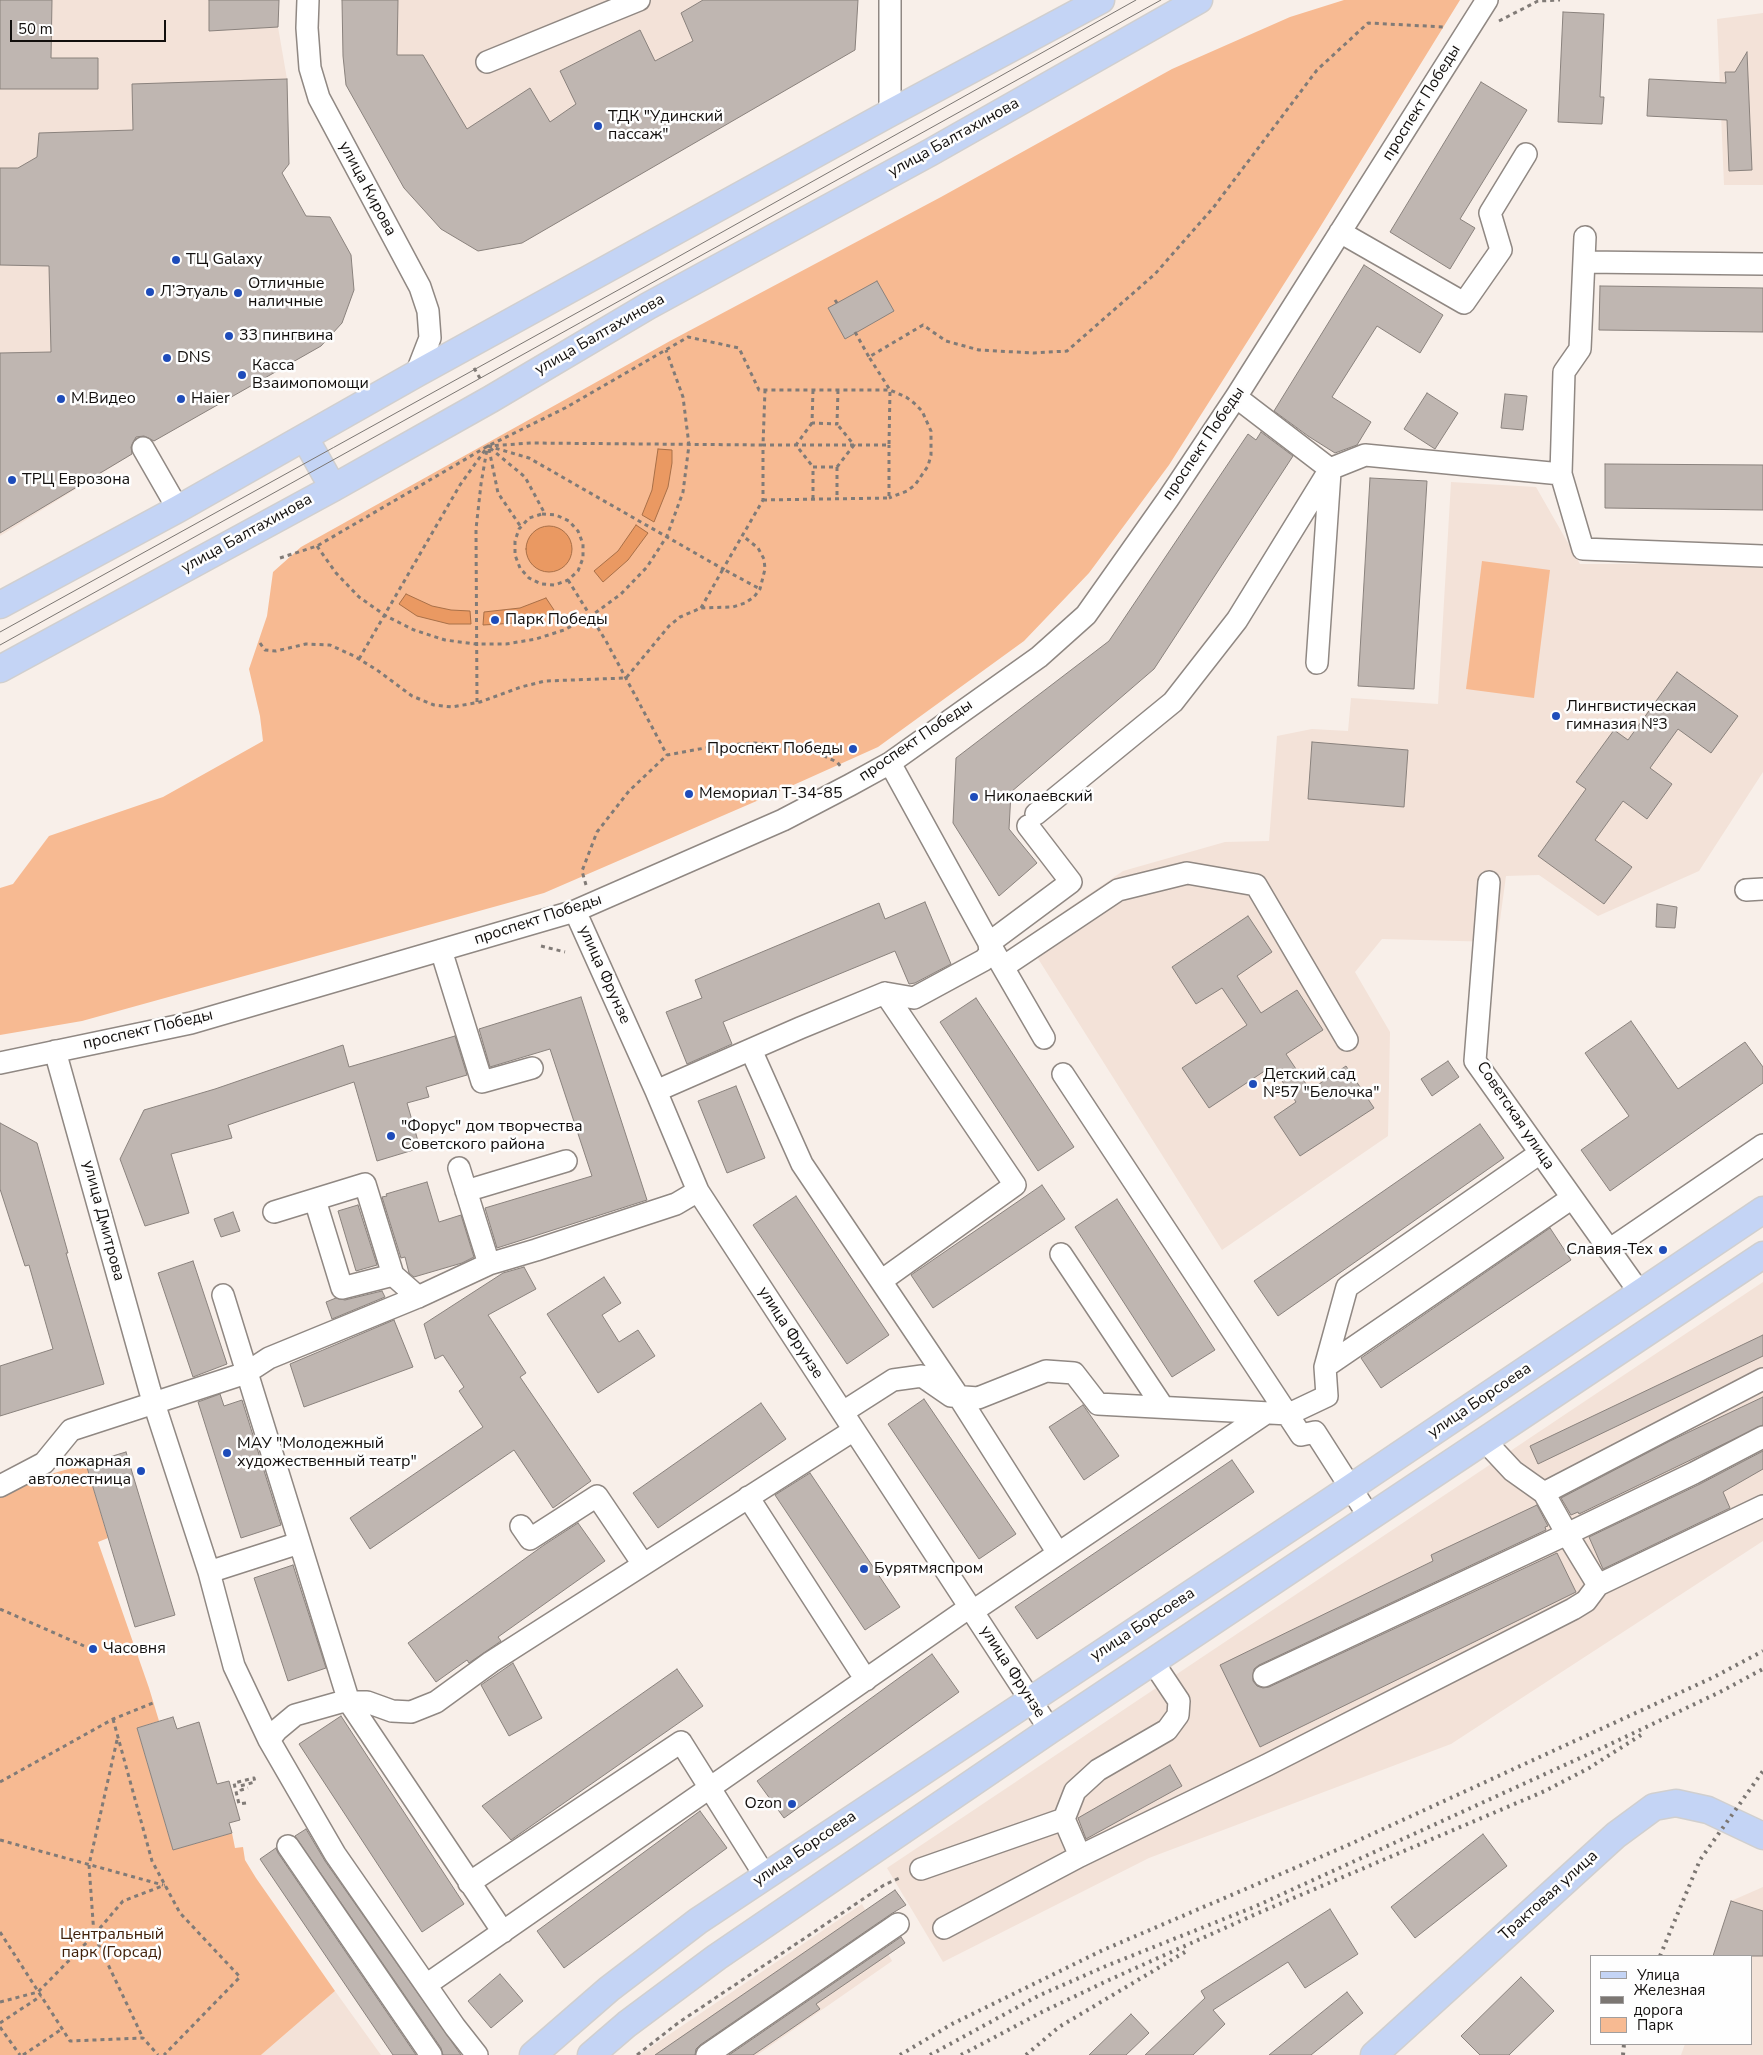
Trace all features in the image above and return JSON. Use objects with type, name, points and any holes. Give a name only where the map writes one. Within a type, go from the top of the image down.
[{"type":"main road","points":[[0,605],[178,509],[416,374],[890,113],[1101,0]]},
{"type":"main road","name":"улица Балтахинова","points":[[0,669],[333,488],[491,399],[648,306],[923,156],[1198,0]]},
{"type":"main road","points":[[305,438],[333,488]]},
{"type":"main road","name":"улица Борсоева","points":[[533,2055],[609,1989],[698,1921],[1350,1488],[1763,1210]]},
{"type":"main road","points":[[591,2055],[627,2024],[716,1957],[1050,1730],[1763,1255]]},
{"type":"main road","name":"Трактовая улица","points":[[1374,2055],[1616,1835],[1654,1807],[1676,1803],[1708,1810],[1755,1833]]},
{"type":"street","name":"улица Кирова","points":[[308,0],[307,28],[310,68],[320,98],[380,215],[420,287],[428,310],[430,338],[416,374]]},
{"type":"street","points":[[487,62],[639,0]]},
{"type":"street","points":[[890,0],[890,113]]},
{"type":"street","name":"проспект Победы","points":[[0,1063],[191,1023],[575,911],[783,820],[890,763],[1039,657],[1086,615],[1168,500],[1236,397],[1488,0]]},
{"type":"street","points":[[1340,232],[1464,303],[1501,250],[1490,213],[1526,154]]},
{"type":"street","points":[[1585,237],[1580,349],[1564,372],[1562,474],[1583,549],[1763,556]]},
{"type":"street","points":[[1584,262],[1763,264]]},
{"type":"street","points":[[1236,397],[1330,469]]},
{"type":"street","points":[[143,448],[178,509]]},
{"type":"street","points":[[989,943],[1071,882],[1032,820],[1173,702],[1237,620],[1330,469],[1365,455],[1562,474]]},
{"type":"street","points":[[1317,663],[1330,469]]},
{"type":"street","points":[[890,763],[989,943],[1044,1038]]},
{"type":"street","points":[[1003,967],[1118,890],[1187,873],[1256,884],[1347,1040]]},
{"type":"street","name":"Советская улица","points":[[1489,882],[1475,1061],[1640,1294]]},
{"type":"street","name":"улица Фрунзе","points":[[575,911],[656,1091],[698,1191],[1050,1730]]},
{"type":"street","points":[[656,1091],[886,994],[914,998],[984,960],[990,952],[989,943]]},
{"type":"street","points":[[441,950],[482,1082],[532,1068]]},
{"type":"street","points":[[881,1281],[1015,1185],[886,994]]},
{"type":"street","points":[[750,1050],[802,1164],[959,1397],[1058,1553]]},
{"type":"street","name":"улица Дмитрова","points":[[55,1051],[151,1397],[209,1572],[234,1666],[269,1740],[335,1854],[473,2054]]},
{"type":"street","points":[[1063,1074],[1302,1435],[1315,1432],[1370,1518]]},
{"type":"street","points":[[1609,1250],[1763,1145]]},
{"type":"street","points":[[269,1740],[295,1715],[341,1702],[367,1702],[392,1711],[411,1712],[436,1702],[491,1662],[748,1498],[848,1421],[893,1380],[922,1376],[951,1396],[978,1398],[1046,1371],[1074,1373],[1098,1404],[1289,1414],[1327,1396],[1325,1367],[1347,1286],[1540,1153]]},
{"type":"street","points":[[466,1191],[566,1161]]},
{"type":"street","points":[[459,1168],[489,1264]]},
{"type":"street","points":[[274,1212],[365,1184],[393,1275],[418,1297]]},
{"type":"street","points":[[0,1486],[44,1463],[71,1430],[151,1397],[246,1372],[269,1358],[418,1297],[489,1264],[676,1204],[698,1191]]},
{"type":"street","points":[[1325,1367],[1572,1198]]},
{"type":"street","points":[[315,1200],[342,1288],[393,1275]]},
{"type":"street","points":[[1060,1254],[1163,1408]]},
{"type":"street","points":[[223,1295],[349,1702],[503,1932]]},
{"type":"street","points":[[1544,1493],[1763,1379]]},
{"type":"street","points":[[426,1985],[866,1680],[1266,1413]]},
{"type":"street","points":[[1264,1676],[1694,1473],[1763,1437]]},
{"type":"street","points":[[1485,1441],[1513,1471],[1544,1493],[1566,1534],[1598,1585]]},
{"type":"street","points":[[522,1526],[530,1539],[597,1496],[644,1564]]},
{"type":"street","points":[[748,1498],[866,1680]]},
{"type":"street","points":[[944,1928],[1080,1856],[1267,1765],[1573,1609],[1586,1601],[1598,1585],[1763,1506]]},
{"type":"street","points":[[209,1572],[300,1543]]},
{"type":"street","points":[[1080,1856],[1064,1819],[1075,1791],[1098,1770],[1167,1730],[1178,1715],[1179,1701],[1153,1662]]},
{"type":"street","points":[[469,1883],[682,1742],[765,1876]]},
{"type":"street","points":[[921,1870],[1064,1819]]},
{"type":"street","points":[[288,1846],[431,2055]]},
{"type":"street","points":[[708,2055],[898,1924]]},
{"type":"path","points":[[1498,22],[1538,1],[1560,0]]},
{"type":"path","points":[[869,357],[923,326],[946,341],[979,350],[1034,353],[1067,351],[1155,274],[1213,208],[1317,70],[1368,23],[1451,27]]},
{"type":"path","points":[[855,332],[890,390],[890,498]]},
{"type":"path","points":[[280,558],[317,546],[488,446],[565,408],[688,337],[739,348],[759,390],[890,390],[906,397],[922,411],[931,431],[932,441],[928,466],[922,477],[906,491],[890,498],[763,500]]},
{"type":"path","points":[[317,546],[336,573],[359,596],[386,616],[414,630],[445,640],[476,644],[506,644],[536,639],[564,630],[591,616],[621,594],[647,567],[667,536],[683,492],[689,446],[683,397],[666,350]]},
{"type":"path","points":[[701,608],[763,500],[764,390]]},
{"type":"path","points":[[796,445],[812,424],[813,390]]},
{"type":"path","points":[[838,390],[837,424],[854,445]]},
{"type":"path","points":[[812,424],[837,424]]},
{"type":"path","points":[[488,446],[531,443],[689,446],[890,445]]},
{"type":"path","points":[[796,445],[813,467],[813,500]]},
{"type":"path","points":[[837,499],[837,467],[854,445]]},
{"type":"path","points":[[488,446],[524,477],[545,514]]},
{"type":"path","points":[[488,446],[498,493],[520,528]]},
{"type":"path","points":[[488,446],[529,458],[760,590]]},
{"type":"path","points":[[359,659],[386,616],[460,485],[488,446]]},
{"type":"path","points":[[477,702],[476,529],[488,446]]},
{"type":"path","points":[[813,467],[837,467]]},
{"type":"path","points":[[545,514],[556,515],[569,521],[578,531],[583,544],[583,558],[578,571],[568,580],[555,584],[541,584],[529,578],[520,568],[515,555],[515,541],[520,528],[529,518],[545,514]]},
{"type":"path","points":[[260,643],[266,650],[276,651],[306,644],[330,646],[359,659],[397,683],[412,696],[434,705],[452,707],[477,702],[544,681],[626,678],[669,626],[680,617],[701,608],[733,607],[745,603],[760,590],[765,570],[764,559],[758,548],[743,536]]},
{"type":"path","points":[[568,580],[591,616],[667,755]]},
{"type":"path","points":[[586,885],[582,871],[597,832],[629,791],[667,755],[716,746],[754,743],[807,748],[837,762]]},
{"type":"path","points":[[542,946],[565,952]]},
{"type":"path","points":[[0,1609],[84,1646]]},
{"type":"path","points":[[0,1782],[113,1719],[153,1702]]},
{"type":"path","points":[[113,1719],[152,1861],[180,1913],[240,1977],[164,2055]]},
{"type":"path","points":[[118,1738],[89,1864],[94,1935],[143,2038],[158,2055]]},
{"type":"path","points":[[246,1803],[240,1804],[234,1783],[254,1778],[255,1782],[240,1786],[241,1790],[248,1788]]},
{"type":"path","points":[[0,1840],[164,1885]]},
{"type":"path","points":[[637,2055],[678,2023],[884,1885],[921,1870]]},
{"type":"path","points":[[0,2002],[38,1992],[94,1935],[123,1901],[164,1885]]},
{"type":"path","points":[[0,1932],[70,2041],[143,2038]]},
{"type":"path","points":[[41,1996],[0,2025],[22,2055],[62,2029]]},
{"type":"shaded area","points":[[0,0],[279,0],[278,27],[287,79],[282,173],[321,346],[147,445],[0,536]]},
{"type":"shaded area","name":"ТДК \"Удинский пассаж\"","points":[[342,0],[858,0],[855,50],[522,243],[441,229],[343,56]]},
{"type":"shaded area","points":[[1763,13],[1763,185],[1724,185],[1717,19]]},
{"type":"shaded area","points":[[658,449],[672,450],[672,463],[668,487],[654,522],[642,515],[652,490]]},
{"type":"shaded area","name":"Лингвистическая гимназия №3","points":[[1451,482],[1536,487],[1580,564],[1763,564],[1763,772],[1699,871],[1598,916],[1539,875],[1506,876],[1497,942],[1382,939],[1355,972],[1390,1032],[1388,1136],[1222,1250],[1025,938],[1123,871],[1225,842],[1269,841],[1277,736],[1312,729],[1348,731],[1351,698],[1438,704]]},
{"type":"shaded area","points":[[636,525],[648,533],[628,560],[603,582],[594,571],[618,551]]},
{"type":"shaded area","points":[[549,526],[562,530],[568,536],[572,549],[568,562],[562,568],[549,572],[536,568],[530,562],[526,549],[530,536],[536,530]]},
{"type":"shaded area","points":[[406,594],[432,606],[470,611],[471,624],[449,624],[417,616],[399,604]]},
{"type":"shaded area","points":[[546,598],[554,610],[545,615],[515,623],[483,625],[484,612],[520,608]]},
{"type":"shaded area","points":[[1763,1282],[1763,1541],[1451,1744],[1149,1858],[943,1962],[887,1868]]},
{"type":"shaded area","points":[[1763,1887],[1763,2055],[1681,2055],[1685,2045],[1753,2045],[1753,1955],[1713,1955],[1731,1901]]},
{"type":"shaded area","points":[[862,1904],[892,1961],[757,2055],[639,2055]]},
{"type":"shaded area","points":[[335,1991],[381,2055],[261,2055]]},
{"type":"green space","points":[[1344,0],[1460,0],[1317,232],[1169,465],[1089,573],[1024,641],[878,747],[544,893],[82,1021],[0,1035],[0,888],[13,884],[49,836],[163,797],[263,741],[260,716],[249,669],[267,616],[273,572],[301,547],[670,341],[941,197],[1172,69],[1290,17]]},
{"type":"green space","points":[[1482,561],[1550,570],[1534,698],[1466,689]]},
{"type":"green space","name":"Центральный парк (Горсад)","points":[[86,1464],[108,1538],[98,1542],[159,1721],[137,1728],[173,1850],[232,1833],[235,1848],[243,1847],[245,1860],[256,1878],[335,1991],[261,2055],[0,2055],[0,1498],[47,1475]]},
{"type":"building","points":[[0,0],[52,0],[51,58],[98,58],[98,89],[0,89]]},
{"type":"building","points":[[209,0],[279,0],[278,27],[209,31]]},
{"type":"building","name":"ТДК \"Удинский пассаж\"","points":[[342,0],[398,0],[397,55],[423,55],[467,129],[530,88],[550,122],[576,104],[560,71],[640,30],[655,61],[693,41],[681,13],[703,0],[858,0],[855,50],[522,243],[478,251],[441,229],[404,188],[346,85],[343,56]]},
{"type":"building","points":[[1563,12],[1604,14],[1600,97],[1604,97],[1602,124],[1558,122]]},
{"type":"building","points":[[1747,52],[1752,170],[1729,171],[1727,120],[1647,116],[1649,79],[1726,83],[1725,72],[1735,72]]},
{"type":"building","name":"ТЦ Galaxy","points":[[287,79],[289,164],[282,173],[306,216],[330,217],[351,255],[354,290],[342,323],[321,346],[154,441],[144,436],[136,437],[131,447],[132,454],[0,533],[0,353],[51,352],[49,266],[0,265],[0,168],[18,168],[37,157],[39,133],[133,130],[132,84]]},
{"type":"building","points":[[1481,82],[1527,110],[1460,219],[1475,228],[1450,269],[1390,232]]},
{"type":"building","points":[[1364,265],[1443,315],[1420,353],[1377,326],[1332,397],[1371,422],[1357,445],[1335,453],[1274,411]]},
{"type":"building","points":[[877,281],[894,311],[845,339],[828,308]]},
{"type":"building","points":[[1600,286],[1763,288],[1763,332],[1599,330]]},
{"type":"building","points":[[1427,393],[1458,413],[1435,449],[1404,429]]},
{"type":"building","points":[[1505,394],[1527,396],[1523,430],[1501,428]]},
{"type":"building","points":[[1261,432],[1293,456],[1154,669],[1011,792],[1009,829],[1037,863],[999,896],[953,823],[956,758],[1109,641],[1248,434],[1256,440]]},
{"type":"building","points":[[1605,464],[1763,465],[1763,510],[1605,508]]},
{"type":"building","points":[[1370,478],[1427,481],[1414,689],[1358,686]]},
{"type":"building","points":[[1677,672],[1738,716],[1711,753],[1678,729],[1650,768],[1672,784],[1647,819],[1623,801],[1595,840],[1632,867],[1604,904],[1538,856],[1586,789],[1576,782],[1614,730],[1628,740]]},
{"type":"building","points":[[1312,742],[1408,750],[1404,807],[1308,799]]},
{"type":"building","points":[[925,902],[951,964],[915,983],[909,984],[895,951],[723,1022],[732,1044],[687,1064],[666,1012],[702,998],[695,980],[879,903],[885,919]]},
{"type":"building","points":[[1657,904],[1677,907],[1675,928],[1656,927]]},
{"type":"building","points":[[1248,916],[1272,952],[1237,976],[1261,1013],[1297,990],[1323,1030],[1286,1054],[1310,1090],[1346,1066],[1374,1108],[1300,1156],[1274,1117],[1296,1102],[1272,1066],[1209,1108],[1182,1068],[1247,1025],[1222,988],[1196,1004],[1172,967]]},
{"type":"building","points":[[581,997],[647,1200],[497,1248],[485,1208],[592,1176],[550,1049],[490,1067],[479,1029]]},
{"type":"building","points":[[976,998],[1074,1147],[1038,1171],[940,1022]]},
{"type":"building","points":[[1631,1021],[1678,1089],[1745,1042],[1763,1067],[1763,1083],[1610,1191],[1581,1150],[1629,1116],[1585,1053]]},
{"type":"building","points":[[455,1036],[467,1075],[426,1087],[429,1097],[407,1103],[420,1148],[377,1161],[354,1082],[228,1125],[232,1138],[171,1154],[189,1213],[145,1226],[120,1159],[144,1110],[215,1089],[343,1045],[349,1067]]},
{"type":"building","points":[[1448,1061],[1459,1077],[1432,1096],[1421,1079]]},
{"type":"building","points":[[736,1086],[765,1158],[727,1173],[698,1101]]},
{"type":"building","points":[[0,1123],[37,1143],[68,1253],[66,1253],[104,1384],[0,1416],[0,1366],[53,1349],[29,1265],[25,1266],[0,1189]]},
{"type":"building","points":[[1480,1124],[1504,1158],[1278,1316],[1254,1281]]},
{"type":"building","points":[[427,1182],[439,1222],[461,1215],[474,1257],[462,1263],[414,1277],[409,1273],[405,1257],[401,1258],[382,1197],[387,1196],[386,1194]]},
{"type":"building","points":[[1042,1185],[1065,1219],[933,1308],[911,1275]]},
{"type":"building","points":[[796,1196],[889,1335],[847,1364],[753,1225]]},
{"type":"building","points":[[1117,1199],[1215,1350],[1172,1377],[1075,1227]]},
{"type":"building","points":[[358,1205],[377,1265],[356,1271],[338,1211]]},
{"type":"building","points":[[233,1212],[240,1231],[221,1237],[214,1219]]},
{"type":"building","points":[[1550,1228],[1571,1260],[1381,1388],[1361,1358]]},
{"type":"building","points":[[193,1261],[227,1364],[193,1377],[158,1273]]},
{"type":"building","points":[[524,1267],[536,1289],[488,1315],[526,1373],[520,1377],[591,1481],[553,1508],[514,1450],[370,1549],[350,1518],[483,1427],[459,1391],[464,1387],[443,1355],[435,1359],[424,1324],[503,1273]]},
{"type":"building","points":[[604,1277],[621,1303],[602,1315],[619,1342],[638,1330],[655,1356],[598,1393],[547,1314]]},
{"type":"building","points":[[382,1291],[385,1297],[332,1319],[326,1302],[336,1298],[345,1300]]},
{"type":"building","points":[[394,1320],[413,1367],[304,1407],[290,1364]]},
{"type":"building","points":[[1763,1335],[1763,1356],[1538,1464],[1530,1446]]},
{"type":"building","points":[[220,1394],[224,1406],[242,1400],[281,1525],[241,1538],[198,1402]]},
{"type":"building","points":[[1763,1397],[1763,1425],[1579,1514],[1578,1512],[1571,1515],[1561,1498],[1670,1441]]},
{"type":"building","points":[[924,1399],[1016,1534],[979,1559],[888,1424]]},
{"type":"building","points":[[761,1403],[786,1439],[658,1528],[633,1493]]},
{"type":"building","points":[[1083,1405],[1119,1456],[1084,1480],[1049,1427]]},
{"type":"building","points":[[1763,1451],[1763,1469],[1723,1492],[1730,1508],[1603,1569],[1589,1537],[1700,1484]]},
{"type":"building","points":[[126,1452],[175,1615],[135,1627],[86,1464]]},
{"type":"building","points":[[1232,1460],[1254,1492],[1037,1639],[1015,1607]]},
{"type":"building","points":[[810,1473],[900,1607],[865,1630],[775,1495]]},
{"type":"building","points":[[1537,1505],[1548,1526],[1545,1527],[1546,1530],[1259,1665],[1254,1669],[1253,1681],[1257,1686],[1269,1687],[1557,1553],[1576,1592],[1260,1747],[1220,1665],[1433,1561],[1431,1555]]},
{"type":"building","points":[[578,1523],[605,1561],[498,1637],[501,1641],[469,1663],[467,1660],[436,1682],[408,1643],[544,1545]]},
{"type":"building","points":[[293,1565],[326,1668],[288,1681],[254,1578]]},
{"type":"building","points":[[932,1654],[959,1692],[784,1818],[757,1781]]},
{"type":"building","points":[[513,1663],[542,1718],[509,1736],[481,1685]]},
{"type":"building","points":[[677,1669],[703,1706],[511,1840],[482,1806]]},
{"type":"building","points":[[341,1716],[464,1904],[422,1932],[299,1744]]},
{"type":"building","points":[[173,1717],[177,1729],[199,1722],[217,1784],[229,1781],[240,1820],[229,1823],[232,1833],[173,1850],[137,1728]]},
{"type":"building","points":[[1170,1765],[1182,1786],[1086,1839],[1078,1818]]},
{"type":"building","points":[[700,1811],[727,1848],[564,1968],[537,1931]]},
{"type":"building","points":[[306,1829],[325,1861],[461,2055],[443,2055],[441,2048],[295,1836]]},
{"type":"building","points":[[1483,1834],[1507,1866],[1415,1938],[1391,1907]]},
{"type":"building","points":[[276,1848],[416,2055],[393,2055],[260,1859]]},
{"type":"building","points":[[895,1890],[906,1905],[700,2045],[696,2049],[695,2055],[655,2055]]},
{"type":"building","points":[[1731,1901],[1763,1911],[1763,1956],[1713,1955]]},
{"type":"building","points":[[1330,1909],[1358,1954],[1305,1988],[1288,1962],[1213,2010],[1225,2024],[1193,2055],[1145,2055],[1205,1998],[1201,1991]]},
{"type":"building","points":[[901,1937],[905,1943],[816,2004],[820,2009],[753,2055],[729,2055]]},
{"type":"building","points":[[500,1974],[523,2001],[491,2028],[468,2001]]},
{"type":"building","points":[[1521,1977],[1554,2011],[1509,2055],[1480,2055],[1461,2036]]},
{"type":"building","points":[[1347,1992],[1363,2013],[1311,2055],[1269,2055]]},
{"type":"building","points":[[1131,2014],[1149,2033],[1126,2055],[1089,2055]]},
{"type":"tram line","points":[[0,632],[667,263],[1136,0]]},
{"type":"tram line","points":[[0,645],[1161,0]]},
{"type":"railway","points":[[900,2055],[952,2024],[1103,1950],[1346,1846],[1714,1677],[1763,1651]]},
{"type":"railway","points":[[930,2055],[1038,1996],[1106,1966],[1254,1907],[1602,1748],[1720,1692],[1763,1669]]},
{"type":"railway","points":[[961,2055],[1042,2012],[1109,1980],[1256,1914],[1545,1791],[1589,1768],[1641,1735]]},
{"type":"railway","points":[[1660,1955],[1700,1860],[1763,1771]]},
{"type":"railway","points":[[1026,2055],[1059,2027],[1185,1952]]},
{"type":"railway","points":[[1623,2055],[1624,2045]]},
{"type":"place","name":"ТДК \"Удинский пассаж\"","points":[[598,126]]},
{"type":"place","name":"ТЦ Galaxy","points":[[176,260]]},
{"type":"place","name":"Л’Этуаль","points":[[150,292]]},
{"type":"place","name":"Отличные наличные","points":[[238,293]]},
{"type":"place","name":"33 пингвина","points":[[229,336]]},
{"type":"place","name":"DNS","points":[[167,358]]},
{"type":"place","name":"Касса Взаимопомощи","points":[[242,375]]},
{"type":"place","name":"М.Видео","points":[[61,399]]},
{"type":"place","name":"Haier","points":[[181,399]]},
{"type":"place","name":"ТРЦ Еврозона","points":[[12,480]]},
{"type":"place","name":"Парк Победы","points":[[495,620]]},
{"type":"place","name":"Лингвистическая гимназия №3","points":[[1556,716]]},
{"type":"place","name":"Проспект Победы","points":[[853,749]]},
{"type":"place","name":"Мемориал Т-34-85","points":[[689,794]]},
{"type":"place","name":"Николаевский","points":[[974,797]]},
{"type":"place","name":"Детский сад №57 \"Белочка\"","points":[[1253,1084]]},
{"type":"place","name":"\"Форус\" дом творчества Советского района","points":[[391,1136]]},
{"type":"place","name":"Славия-Тех","points":[[1663,1250]]},
{"type":"place","name":"МАУ \"Молодежный художественный театр\"","points":[[227,1453]]},
{"type":"place","name":"пожарная автолестница","points":[[141,1471]]},
{"type":"place","name":"Бурятмяспром","points":[[864,1569]]},
{"type":"place","name":"Часовня","points":[[93,1649]]},
{"type":"place","name":"Ozon","points":[[792,1804]]}]
